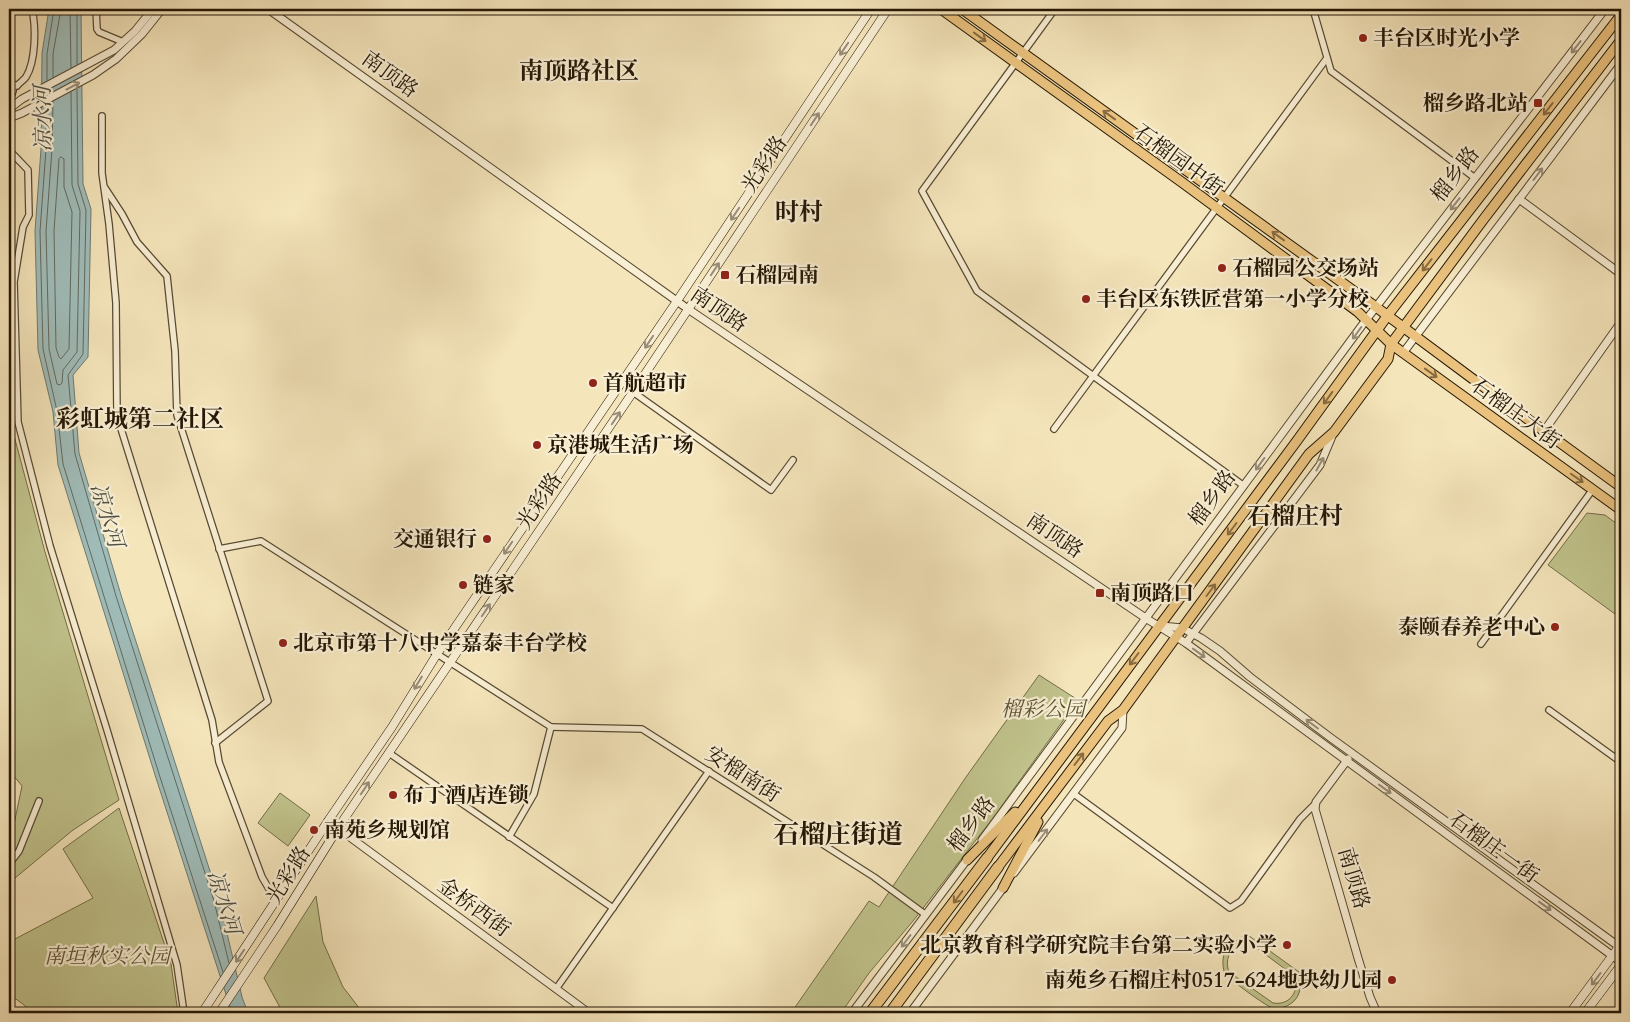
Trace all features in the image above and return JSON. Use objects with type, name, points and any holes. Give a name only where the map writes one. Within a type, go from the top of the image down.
[{"type":"highway","name":"榴乡路","points":[[870,1013],[987,858]]},
{"type":"highway","points":[[890,1013],[998,867]]},
{"type":"main road","name":"光彩路","points":[[202,1013],[328,821],[392,728],[436,654],[676,301],[871,9]]},
{"type":"main road","name":"光彩路","points":[[219,1013],[277,926],[338,828],[634,392],[888,9]]},
{"type":"main road","name":"石榴园中街","points":[[941,9],[1358,312],[1391,344]]},
{"type":"main road","name":"石榴园中街","points":[[962,9],[1404,327]]},
{"type":"main road","name":"榴乡路","points":[[987,858],[1388,315],[1621,15]]},
{"type":"main road","points":[[998,867],[1108,721],[1123,710],[1309,454],[1334,432],[1388,359],[1391,344],[1621,40]]},
{"type":"main road","name":"石榴庄大街","points":[[1404,327],[1621,487]]},
{"type":"main road","name":"石榴庄大街","points":[[1391,344],[1621,510]]},
{"type":"main road","points":[[967,860],[1036,790]]},
{"type":"main road","points":[[1003,888],[1050,798]]},
{"type":"main road","points":[[1570,1013],[1621,946]]},
{"type":"main road","points":[[1585,1013],[1621,964]]},
{"type":"street","points":[[9,103],[13,84],[17,86],[26,77],[29,69],[35,36],[35,22],[32,9]]},
{"type":"street","points":[[96,9],[97,29],[122,42]]},
{"type":"street","points":[[9,109],[22,99],[114,50],[141,24],[153,9]]},
{"type":"street","points":[[9,118],[93,75],[121,55],[162,9]]},
{"type":"street","name":"南顶路","points":[[268,9],[688,310],[1147,619],[1186,643],[1346,760]]},
{"type":"street","points":[[1055,9],[922,191],[977,291],[1244,486]]},
{"type":"street","points":[[1313,9],[1331,71],[1475,178]]},
{"type":"street","name":"榴乡路","points":[[852,1013],[1147,619],[1376,306],[1606,9]]},
{"type":"street","points":[[1054,428],[1327,58]]},
{"type":"street","points":[[1403,353],[1621,64]]},
{"type":"street","points":[[102,116],[102,172],[116,303],[117,416],[212,720],[219,762],[259,869],[276,901]]},
{"type":"street","points":[[9,150],[28,170],[28,215],[22,227],[14,282],[18,422],[50,546],[177,965],[184,1013]]},
{"type":"street","points":[[104,187],[122,214],[137,242],[166,276],[175,351],[177,415],[268,701],[215,743]]},
{"type":"street","points":[[1519,199],[1621,274]]},
{"type":"street","points":[[1544,431],[1621,322]]},
{"type":"street","points":[[634,392],[771,490],[793,460]]},
{"type":"street","points":[[1186,643],[1320,465],[1334,432]]},
{"type":"street","points":[[1480,644],[1593,489]]},
{"type":"street","points":[[219,549],[262,541],[551,727],[534,794],[509,837]]},
{"type":"street","name":"南顶路","points":[[1159,626],[1182,628],[1193,633],[1220,651],[1250,677],[1351,753]]},
{"type":"street","points":[[912,1012],[1122,728],[1123,710]]},
{"type":"street","points":[[1549,710],[1621,762]]},
{"type":"street","name":"安榴南街","points":[[551,727],[642,729],[874,878],[926,915]]},
{"type":"street","points":[[389,753],[613,908]]},
{"type":"street","points":[[1074,794],[1230,908],[1241,901],[1300,819],[1315,804],[1351,753]]},
{"type":"street","name":"石榴庄一街","points":[[1351,753],[1621,946]]},
{"type":"street","name":"石榴庄一街","points":[[1346,760],[1613,956],[1621,964]]},
{"type":"street","points":[[556,989],[709,771]]},
{"type":"street","points":[[9,864],[19,851],[40,801]]},
{"type":"street","name":"南顶路","points":[[1315,804],[1315,812],[1358,958],[1377,1013]]},
{"type":"street","name":"金桥西街","points":[[328,821],[590,1013]]},
{"type":"green space","points":[[9,374],[12,428],[45,552],[119,800],[73,830],[9,883],[9,848],[22,786],[9,770]]},
{"type":"green space","points":[[1587,513],[1605,515],[1621,527],[1621,607],[1615,614],[1548,565]]},
{"type":"green space","name":"榴彩公园","points":[[1039,675],[1078,700],[990,822],[913,921],[869,973],[841,1013],[791,1013],[869,901],[879,907],[966,777]]},
{"type":"green space","points":[[280,793],[310,815],[288,846],[258,823]]},
{"type":"green space","name":"南垣秋实公园","points":[[119,808],[171,964],[178,1013],[35,1013],[9,994],[9,928],[15,939],[93,898],[63,849]]},
{"type":"green space","points":[[316,896],[323,942],[343,987],[363,1013],[283,1013],[264,978]]},
{"type":"green space","points":[[1245,933],[1310,980],[1307,984],[1300,979],[1299,994],[1292,1003],[1282,1008],[1273,1008],[1256,998],[1225,974],[1223,962],[1226,950],[1233,942],[1245,939],[1242,937]],"holes":[[[1250,943],[1293,975],[1296,986],[1289,999],[1284,1002],[1273,1003],[1229,972],[1227,962],[1230,953],[1236,946]]]},
{"type":"water","name":"凉水河","points":[[49,9],[81,9],[83,184],[91,209],[88,357],[73,375],[79,453],[121,595],[219,899],[242,997],[248,1013],[232,1013],[58,465],[53,412],[38,350],[35,231],[41,149],[42,53]]},
{"type":"place","name":"丰台区时光小学","points":[[1363,38]]},
{"type":"place","name":"榴乡路北站","points":[[1538,103]]},
{"type":"place","name":"石榴园公交场站","points":[[1222,268]]},
{"type":"place","name":"石榴园南","points":[[725,275]]},
{"type":"place","name":"丰台区东铁匠营第一小学分校","points":[[1086,299]]},
{"type":"place","name":"首航超市","points":[[593,383]]},
{"type":"place","name":"京港城生活广场","points":[[537,445]]},
{"type":"place","name":"交通银行","points":[[487,539]]},
{"type":"place","name":"链家","points":[[463,585]]},
{"type":"place","name":"南顶路口","points":[[1100,593]]},
{"type":"place","name":"泰颐春养老中心","points":[[1555,627]]},
{"type":"place","name":"北京市第十八中学嘉泰丰台学校","points":[[283,643]]},
{"type":"place","name":"布丁酒店连锁","points":[[393,795]]},
{"type":"place","name":"南苑乡规划馆","points":[[314,830]]},
{"type":"place","name":"北京教育科学研究院丰台第二实验小学","points":[[1287,945]]},
{"type":"place","name":"南苑乡石榴庄村0517-624地块幼儿园","points":[[1392,980]]},
{"type":"district","name":"南顶路社区","points":[[579,71]]},
{"type":"district","name":"时村","points":[[799,212]]},
{"type":"district","name":"彩虹城第二社区","points":[[140,419]]},
{"type":"district","name":"石榴庄村","points":[[1295,516]]},
{"type":"district","name":"石榴庄街道","points":[[838,834]]}]
